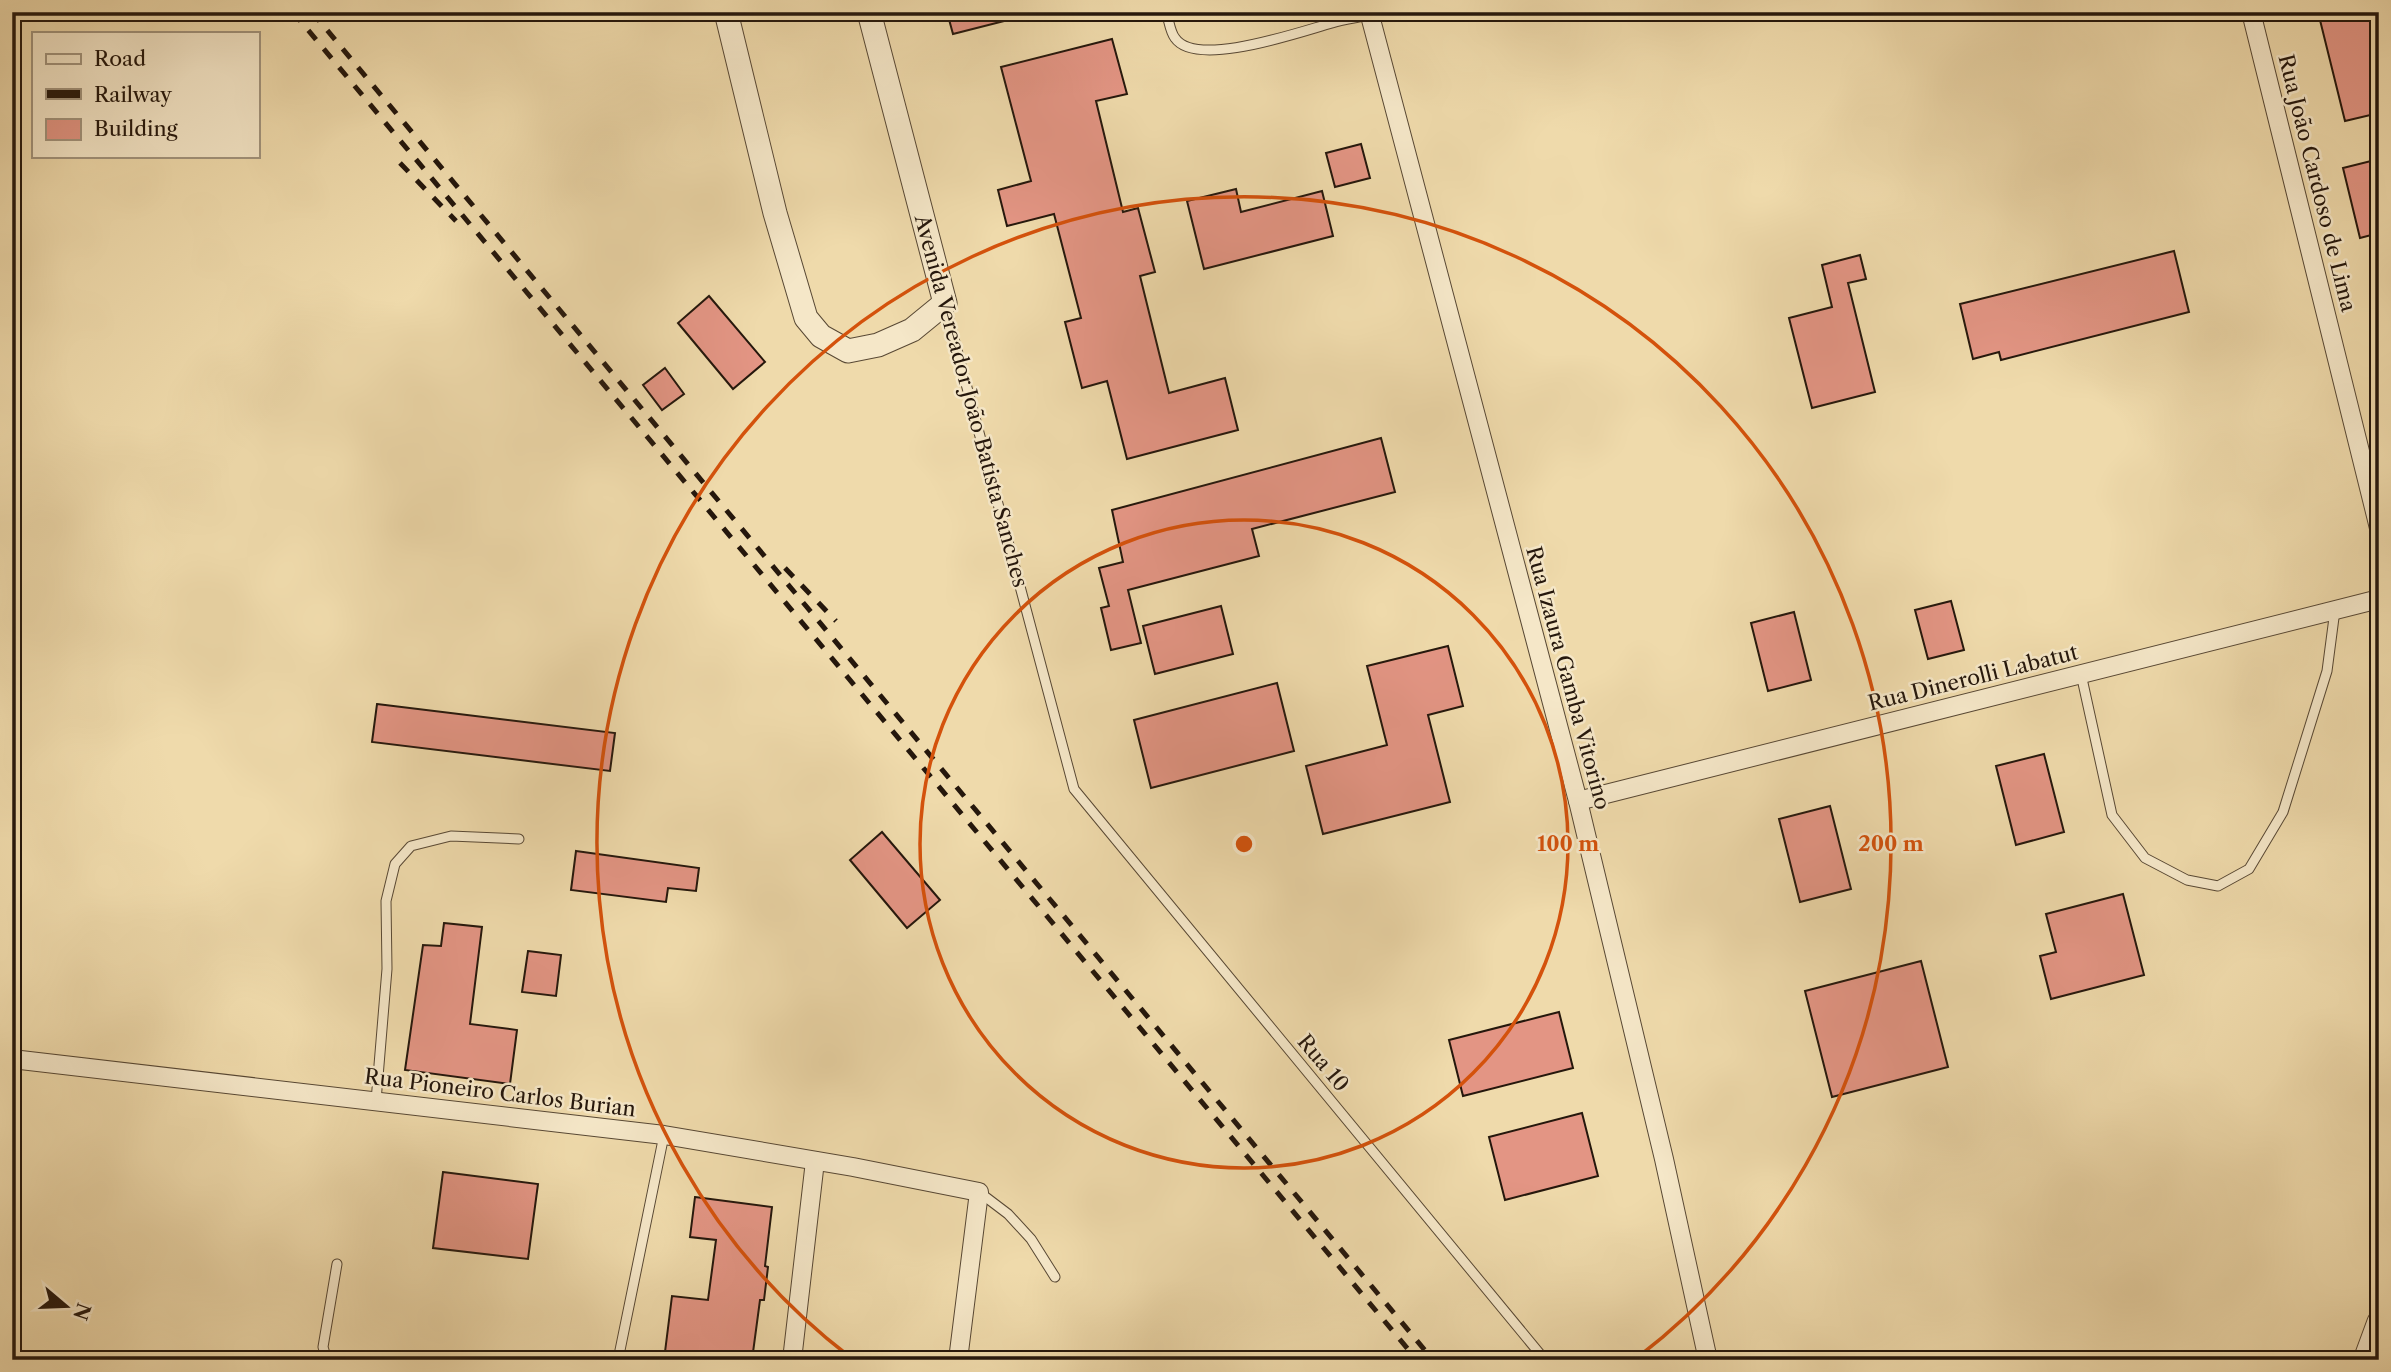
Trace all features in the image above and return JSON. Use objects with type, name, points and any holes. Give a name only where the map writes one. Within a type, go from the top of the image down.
[{"type":"street","points":[[726,12],[775,213],[806,318],[821,336],[848,351],[878,345],[912,330],[944,303]]},
{"type":"street","name":"Avenida Vereador João Batista Sanches","points":[[869,12],[944,303]]},
{"type":"street","name":"Rua João Cardoso de Lima","points":[[2251,12],[2379,528]]},
{"type":"street","name":"Rua Izaura Gamba Vitorino","points":[[1370,14],[1578,801],[1664,1159],[1708,1360]]},
{"type":"street","name":"Rua Dinerolli Labatut","points":[[1578,801],[2379,599]]},
{"type":"street","name":"Rua Pioneiro Carlos Burian","points":[[12,1059],[664,1135],[979,1192]]},
{"type":"street","points":[[792,1360],[815,1161]]},
{"type":"street","points":[[958,1360],[979,1192]]},
{"type":"street","points":[[2365,1360],[2379,1322]]},
{"type":"lane","points":[[1166,12],[1175,39],[1188,48],[1212,51],[1252,45],[1370,14]]},
{"type":"lane","name":"Avenida Vereador João Batista Sanches","points":[[944,303],[1074,789]]},
{"type":"lane","points":[[2081,674],[2112,815],[2145,858],[2187,880],[2218,886],[2249,869],[2283,812],[2326,671],[2335,610]]},
{"type":"lane","name":"Rua 10","points":[[1074,789],[1545,1360]]},
{"type":"lane","points":[[376,1101],[387,970],[386,901],[395,864],[411,846],[450,836],[519,839]]},
{"type":"lane","points":[[618,1360],[664,1135]]},
{"type":"lane","points":[[979,1192],[1008,1214],[1031,1239],[1055,1277]]},
{"type":"lane","points":[[327,1360],[323,1347],[337,1264]]},
{"type":"building","points":[[947,12],[1015,12],[1016,18],[953,34]]},
{"type":"building","points":[[2318,12],[2379,12],[2379,113],[2345,121]]},
{"type":"building","points":[[1112,39],[1127,94],[1096,101],[1123,212],[1138,208],[1155,272],[1140,276],[1169,393],[1225,378],[1238,430],[1127,459],[1107,381],[1082,388],[1065,322],[1081,318],[1054,214],[1007,226],[998,190],[1031,181],[1001,67]]},
{"type":"building","points":[[1361,144],[1370,178],[1335,187],[1326,153]]},
{"type":"building","points":[[2379,159],[2379,233],[2360,238],[2343,168]]},
{"type":"building","points":[[1236,189],[1241,212],[1322,191],[1333,236],[1204,269],[1187,201]]},
{"type":"building","points":[[2174,251],[2189,312],[2001,360],[1999,352],[1973,359],[1960,304]]},
{"type":"building","points":[[1860,255],[1866,279],[1848,283],[1875,392],[1812,408],[1789,318],[1832,307],[1822,265]]},
{"type":"building","points":[[709,296],[765,362],[733,389],[678,323]]},
{"type":"building","points":[[665,368],[684,394],[662,410],[643,385]]},
{"type":"building","points":[[1381,438],[1395,492],[1252,529],[1259,556],[1128,590],[1141,643],[1111,650],[1101,608],[1109,606],[1099,568],[1123,562],[1112,510]]},
{"type":"building","points":[[1951,601],[1964,650],[1928,659],[1915,610]]},
{"type":"building","points":[[1221,606],[1233,654],[1155,674],[1143,626]]},
{"type":"building","points":[[1794,612],[1811,680],[1768,691],[1751,623]]},
{"type":"building","points":[[1448,646],[1463,706],[1428,715],[1450,802],[1323,834],[1306,766],[1387,745],[1367,666]]},
{"type":"building","points":[[1277,683],[1294,751],[1151,788],[1134,720]]},
{"type":"building","points":[[377,704],[615,733],[610,771],[372,742]]},
{"type":"building","points":[[2044,754],[2064,832],[2016,845],[1996,766]]},
{"type":"building","points":[[1830,806],[1851,889],[1800,902],[1779,819]]},
{"type":"building","points":[[882,832],[940,900],[907,928],[850,860]]},
{"type":"building","points":[[576,851],[699,868],[696,891],[668,888],[666,902],[571,890]]},
{"type":"building","points":[[2123,894],[2144,975],[2051,999],[2040,956],[2056,952],[2046,914]]},
{"type":"building","points":[[444,923],[482,927],[470,1024],[517,1030],[510,1084],[405,1070],[423,945],[441,946]]},
{"type":"building","points":[[528,951],[561,955],[556,996],[522,992]]},
{"type":"building","points":[[1921,961],[1948,1067],[1832,1097],[1805,991]]},
{"type":"building","points":[[1559,1012],[1573,1068],[1463,1096],[1449,1040]]},
{"type":"building","points":[[1582,1113],[1598,1176],[1505,1200],[1489,1137]]},
{"type":"building","points":[[443,1172],[538,1184],[528,1259],[433,1248]]},
{"type":"building","points":[[695,1197],[772,1207],[764,1300],[760,1300],[752,1360],[664,1360],[672,1296],[708,1300],[716,1240],[690,1237]]},
{"type":"railway","points":[[293,12],[1417,1360]]},
{"type":"railway","points":[[312,12],[1433,1360]]},
{"type":"railway","points":[[400,163],[456,221]]},
{"type":"railway","points":[[785,568],[836,621]]}]
